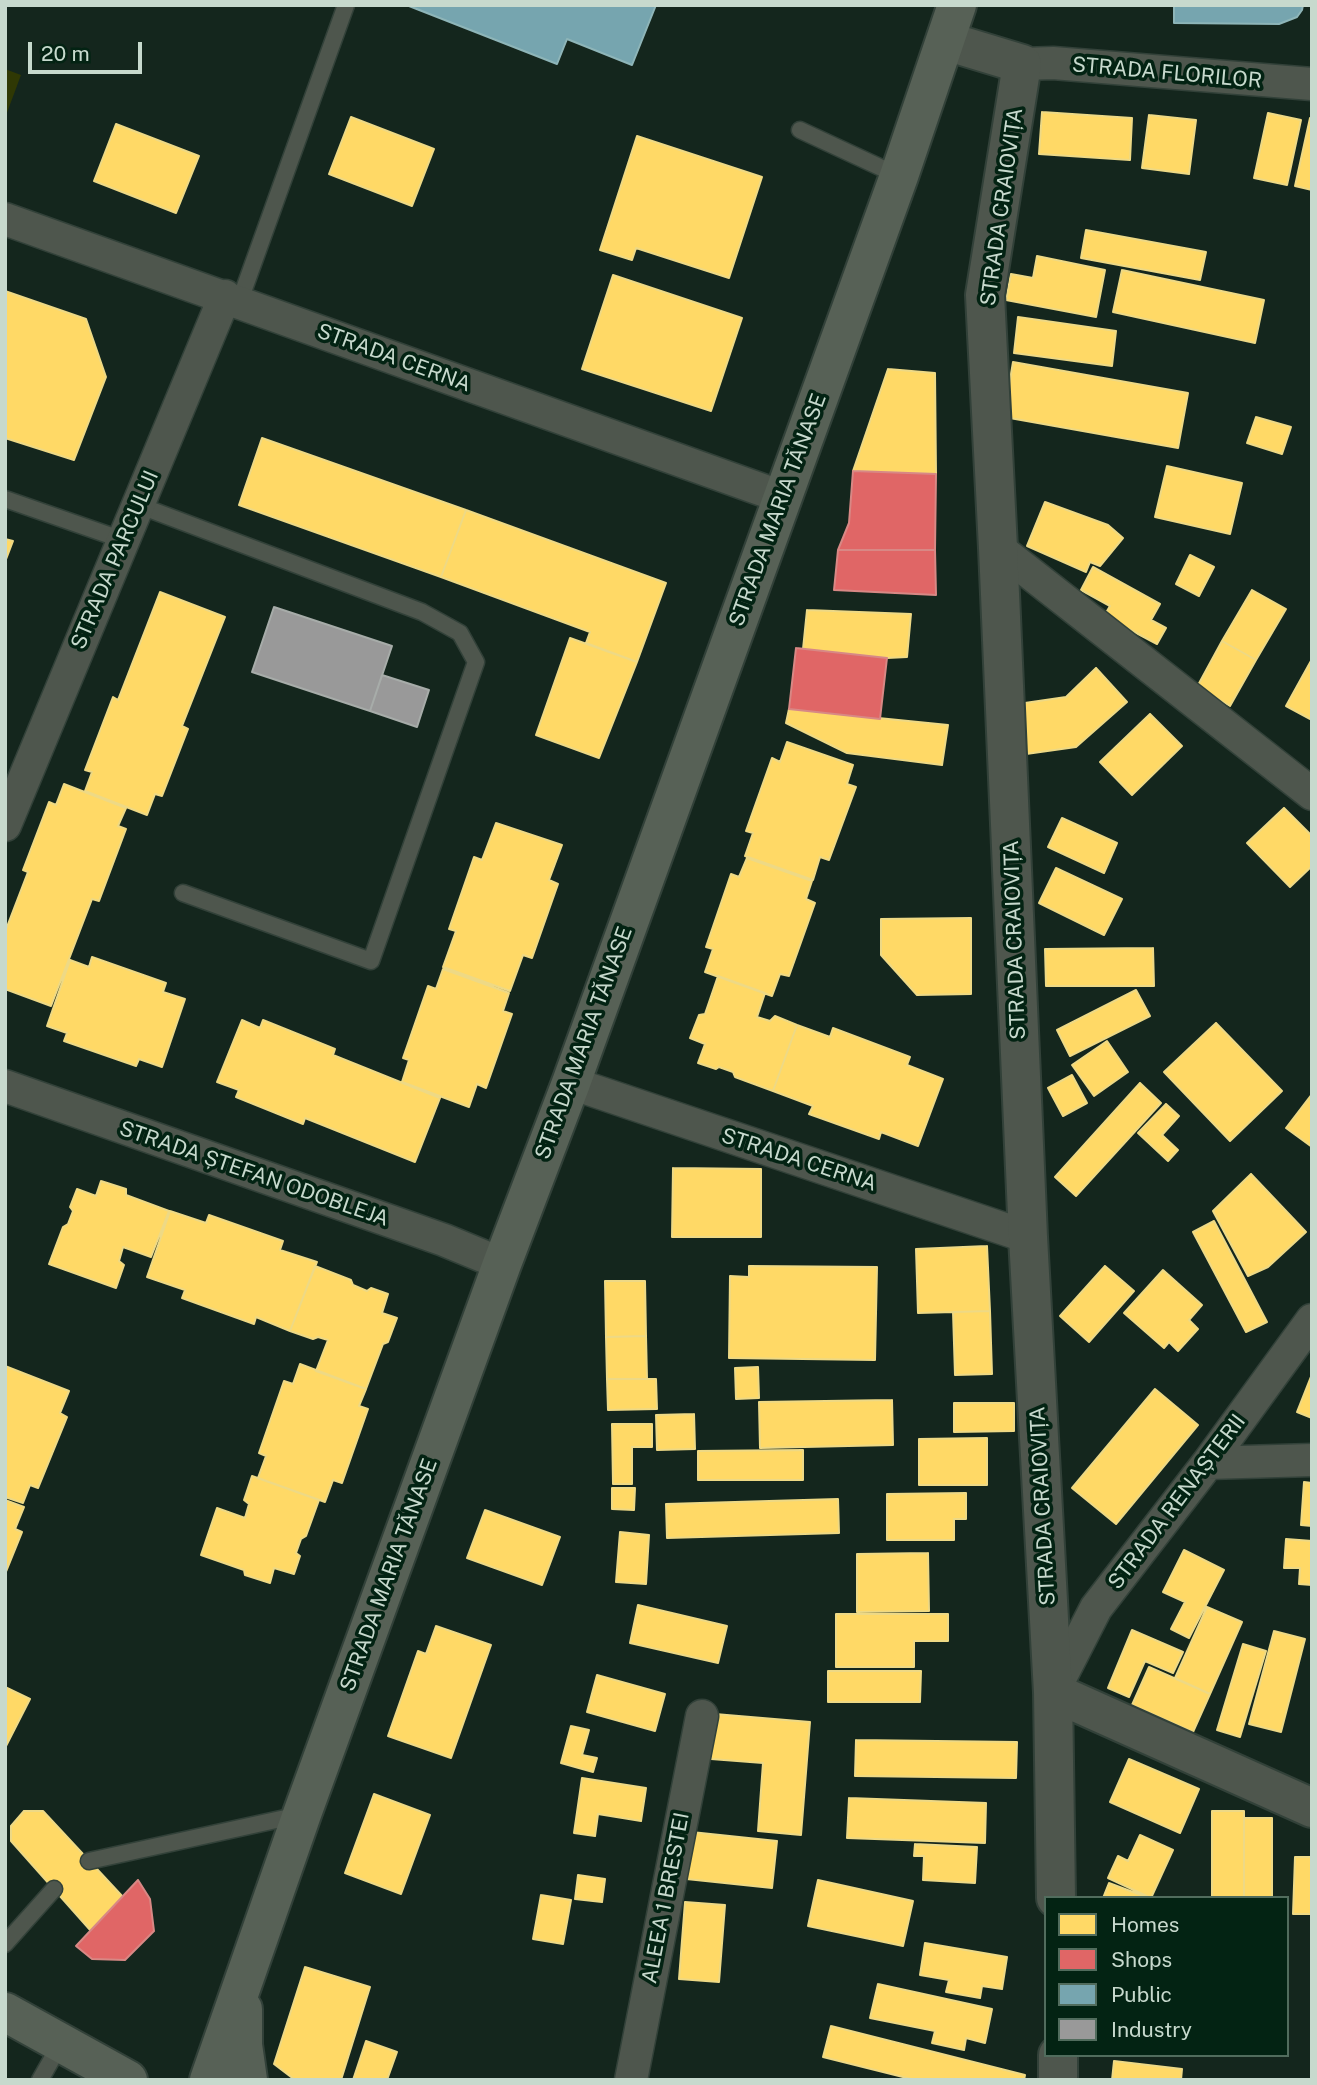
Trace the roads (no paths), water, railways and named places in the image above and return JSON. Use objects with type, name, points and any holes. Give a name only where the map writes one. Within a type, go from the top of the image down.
[{"type":"main road","name":"STRADA MARIA TĂNASE","points":[[209,2080],[302,1814],[502,1264],[571,1083],[899,176],[957,5]]},
{"type":"main road","points":[[243,1982],[243,2045],[248,2080]]},
{"type":"main road","points":[[5,2012],[128,2080]]},
{"type":"street","points":[[946,41],[1022,64]]},
{"type":"street","name":"STRADA FLORILOR","points":[[1022,64],[1052,63],[1312,84]]},
{"type":"street","name":"STRADA CRAIOVIȚA","points":[[1022,64],[985,295],[1028,1237],[1054,1692],[1056,1896]]},
{"type":"street","name":"STRADA CERNA","points":[[5,219],[782,497]]},
{"type":"street","name":"STRADA PARCULUI","points":[[5,825],[138,505],[232,299]]},
{"type":"street","points":[[998,548],[1312,794]]},
{"type":"street","name":"STRADA CERNA","points":[[571,1083],[1028,1237]]},
{"type":"street","name":"STRADA ȘTEFAN ODOBLEJA","points":[[7,1092],[444,1240],[502,1264]]},
{"type":"street","name":"STRADA RENAȘTERII","points":[[1054,1692],[1096,1608],[1208,1463],[1312,1320]]},
{"type":"street","points":[[1208,1463],[1312,1460]]},
{"type":"street","points":[[1054,1692],[1312,1808]]},
{"type":"street","name":"ALEEA 1 BRESTEI","points":[[631,2080],[702,1716]]},
{"type":"street","points":[[1058,2057],[1058,2080]]},
{"type":"lane","points":[[232,299],[346,5]]},
{"type":"lane","points":[[800,130],[899,176]]},
{"type":"lane","points":[[5,499],[123,540]]},
{"type":"lane","points":[[138,505],[422,612],[460,633],[476,662],[371,961],[183,893]]},
{"type":"lane","points":[[89,1861],[302,1814]]},
{"type":"lane","points":[[5,1944],[54,1889]]},
{"type":"lane","points":[[40,2080],[61,2043]]}]
